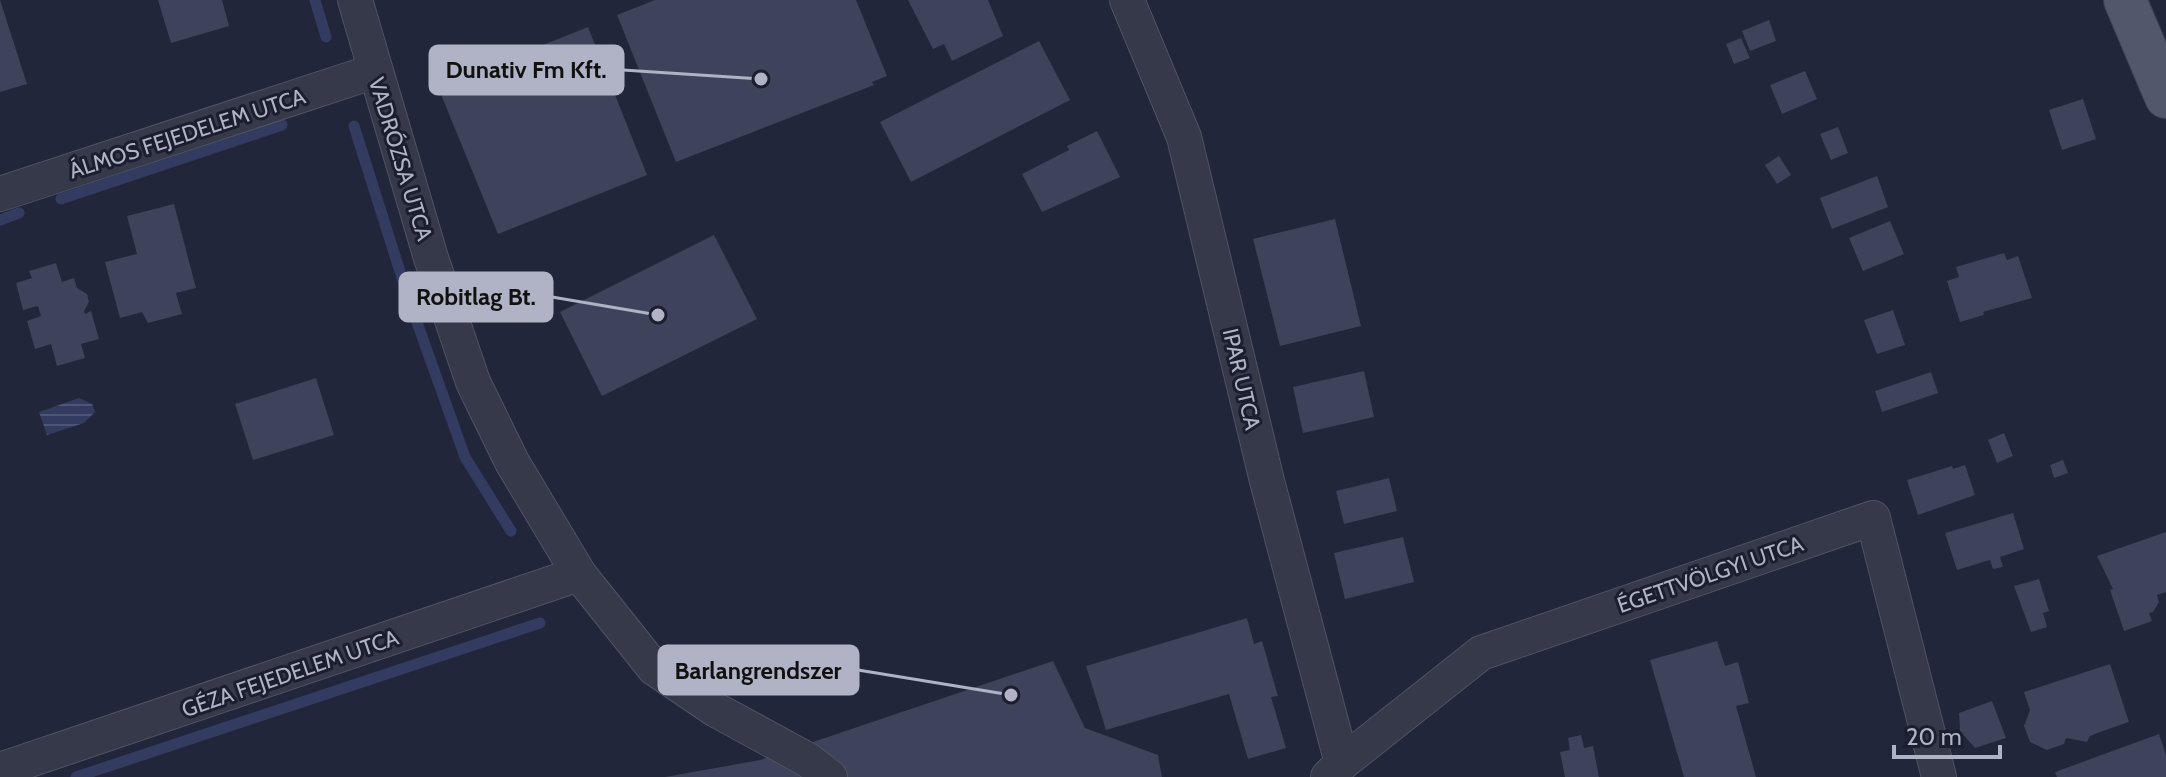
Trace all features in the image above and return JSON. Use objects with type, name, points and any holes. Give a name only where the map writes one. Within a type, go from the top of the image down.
[{"type":"main road","points":[[2125,0],[2166,97]]},
{"type":"street","name":"IPAR UTCA","points":[[1127,0],[1184,137],[1335,770]]},
{"type":"street","name":"VADRÓZSA UTCA","points":[[360,2],[375,71],[431,258],[473,382],[512,462],[579,574],[654,668],[716,710],[808,760],[830,777]]},
{"type":"street","name":"ÁLMOS FEJEDELEM UTCA","points":[[0,194],[375,71]]},
{"type":"street","name":"ÉGETTVÖLGYI UTCA","points":[[1335,770],[1481,653],[1873,518],[1939,777]]},
{"type":"street","name":"GÉZA FEJEDELEM UTCA","points":[[0,770],[579,574]]},
{"type":"water","points":[[79,398],[92,404],[95,412],[84,423],[47,435],[39,412]]},
{"type":"building","points":[[0,0],[27,84],[0,92]]},
{"type":"building","points":[[158,0],[222,0],[229,26],[171,43]]},
{"type":"building","points":[[655,0],[856,0],[887,76],[872,82],[874,85],[676,162],[617,15]]},
{"type":"building","points":[[908,0],[988,0],[1003,36],[952,61],[944,44],[933,49]]},
{"type":"building","points":[[1769,20],[1776,41],[1750,51],[1742,31]]},
{"type":"building","points":[[588,27],[647,175],[498,234],[438,87]]},
{"type":"building","points":[[1741,38],[1750,58],[1734,64],[1726,44]]},
{"type":"building","points":[[1039,41],[1070,100],[911,182],[880,122]]},
{"type":"building","points":[[1805,71],[1817,99],[1782,114],[1770,85]]},
{"type":"building","points":[[2083,99],[2096,139],[2062,150],[2049,110]]},
{"type":"building","points":[[1838,127],[1848,153],[1831,160],[1820,134]]},
{"type":"building","points":[[1097,131],[1120,177],[1042,212],[1022,174],[1069,150],[1067,146]]},
{"type":"building","points":[[1779,156],[1791,175],[1777,184],[1765,165]]},
{"type":"building","points":[[1877,176],[1888,207],[1832,229],[1820,198]]},
{"type":"building","points":[[174,204],[196,288],[176,293],[182,314],[148,323],[142,312],[120,318],[105,262],[137,254],[127,216]]},
{"type":"building","points":[[1335,219],[1361,326],[1280,346],[1253,239]]},
{"type":"building","points":[[1890,221],[1904,254],[1863,271],[1849,238]]},
{"type":"building","points":[[714,235],[757,319],[602,396],[560,312]]},
{"type":"building","points":[[2004,253],[2007,260],[2018,256],[2032,298],[1960,322],[1947,281],[1959,277],[1956,267]]},
{"type":"building","points":[[56,263],[62,282],[74,278],[77,288],[87,294],[89,302],[84,311],[85,314],[91,311],[99,339],[81,344],[85,358],[57,366],[51,344],[35,349],[27,321],[41,316],[38,306],[23,310],[16,283],[32,278],[29,271]]},
{"type":"building","points":[[1893,310],[1905,345],[1877,354],[1864,320]]},
{"type":"building","points":[[1364,371],[1374,417],[1303,433],[1293,387]]},
{"type":"building","points":[[1931,372],[1938,393],[1882,412],[1875,391]]},
{"type":"building","points":[[316,378],[334,435],[253,460],[235,404]]},
{"type":"building","points":[[2004,433],[2013,456],[1997,463],[1988,440]]},
{"type":"building","points":[[2063,460],[2068,473],[2054,478],[2050,465]]},
{"type":"building","points":[[1965,465],[1975,495],[1918,515],[1907,480]]},
{"type":"building","points":[[1389,478],[1397,511],[1344,524],[1336,491]]},
{"type":"building","points":[[2013,513],[2024,549],[2000,557],[2003,567],[1993,569],[1990,560],[1957,570],[1945,533]]},
{"type":"building","points":[[2166,532],[2166,592],[2157,595],[2159,602],[2149,613],[2152,621],[2124,631],[2110,590],[2113,589],[2097,556]]},
{"type":"building","points":[[1403,537],[1414,582],[1345,599],[1334,553]]},
{"type":"building","points":[[2039,579],[2049,611],[2043,613],[2047,627],[2031,632],[2014,586]]},
{"type":"building","points":[[1247,618],[1254,644],[1262,641],[1278,696],[1271,697],[1286,748],[1248,759],[1229,694],[1106,730],[1086,666]]},
{"type":"building","points":[[1717,641],[1725,666],[1738,662],[1749,703],[1736,706],[1756,777],[1684,777],[1650,660]]},
{"type":"building","points":[[1053,661],[1085,728],[1158,755],[1162,777],[665,777],[760,760]]},
{"type":"building","points":[[2110,664],[2129,722],[2090,736],[2087,742],[2066,738],[2064,744],[2047,750],[2030,742],[2024,726],[2030,710],[2024,692]]},
{"type":"building","points":[[1992,701],[2006,738],[1975,748],[1960,731],[1959,713]]},
{"type":"building","points":[[2159,734],[2166,755],[2166,777],[2057,777],[2055,772]]},
{"type":"building","points":[[1581,735],[1584,748],[1593,746],[1599,777],[1565,777],[1560,752],[1570,750],[1568,738]]},
{"type":"waterway","points":[[315,0],[326,37]]},
{"type":"waterway","points":[[61,199],[282,125]]},
{"type":"waterway","points":[[354,126],[409,300],[465,457],[511,531]]},
{"type":"waterway","points":[[0,220],[19,213]]},
{"type":"waterway","points":[[76,777],[540,623]]},
{"type":"place","name":"Dunativ Fm Kft.","points":[[761,79]]},
{"type":"place","name":"Robitlag Bt.","points":[[658,315]]},
{"type":"place","name":"Barlangrendszer","points":[[1011,695]]}]
